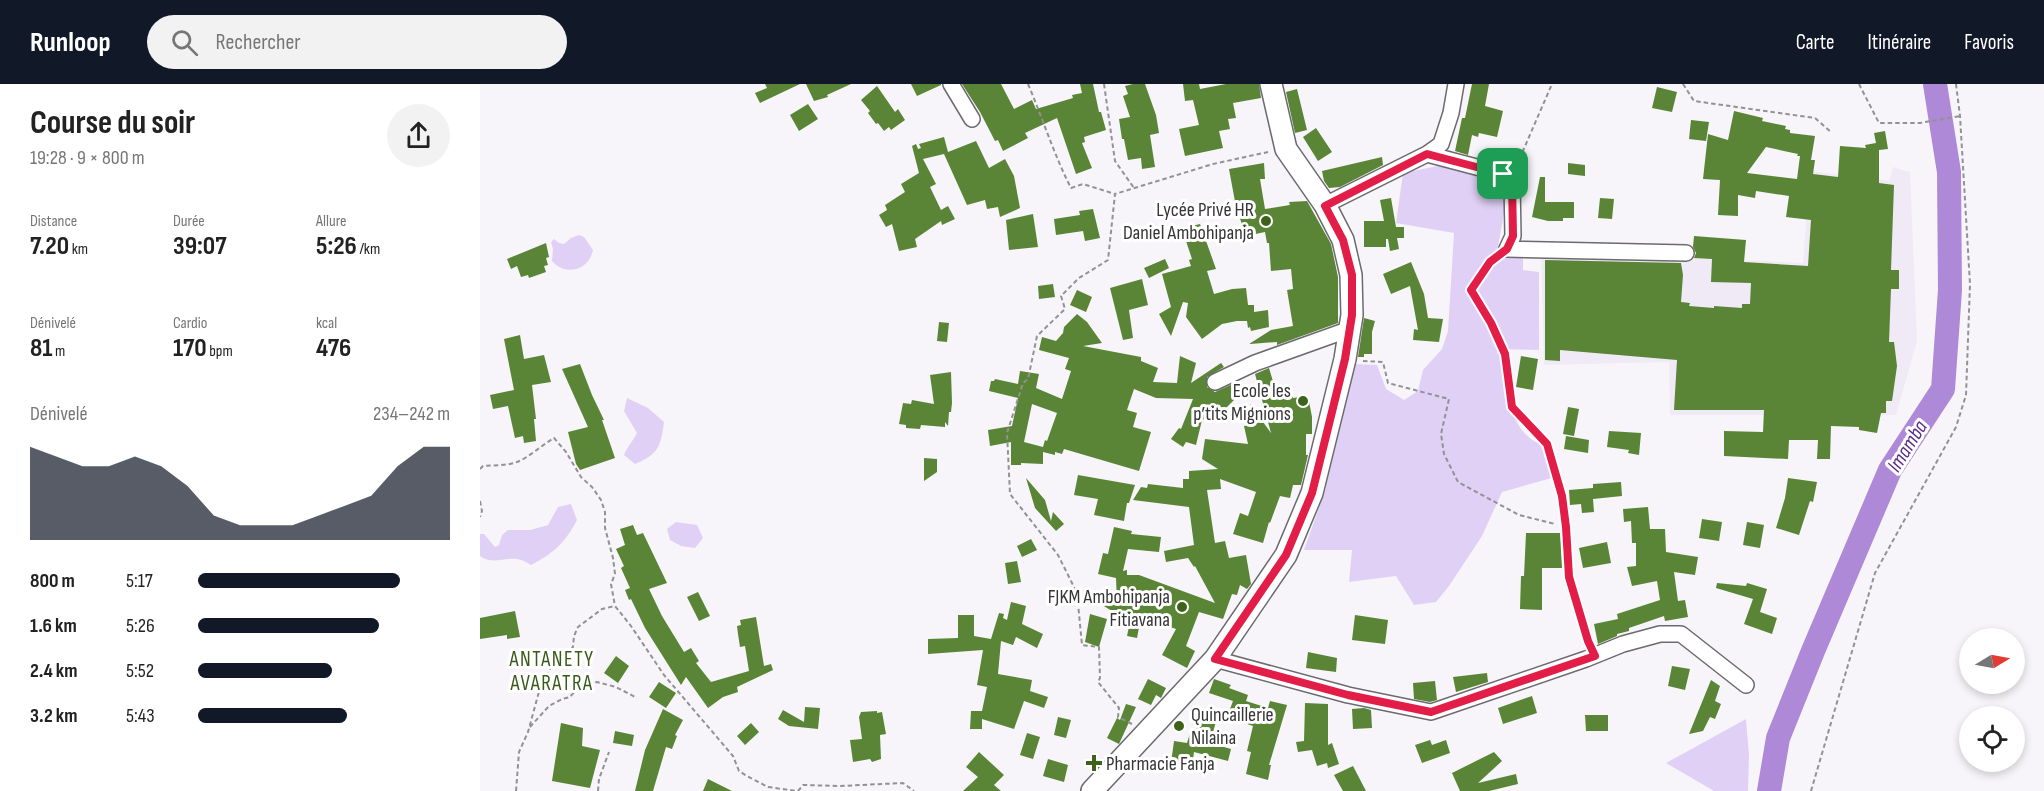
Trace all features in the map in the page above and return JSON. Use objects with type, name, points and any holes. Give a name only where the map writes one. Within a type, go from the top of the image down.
[{"type":"street","points":[[951,84],[972,119]]},
{"type":"street","points":[[1092,791],[1215,659],[1286,555],[1312,493],[1345,359],[1352,315],[1352,275],[1343,240],[1325,206],[1286,148],[1271,84]]},
{"type":"street","points":[[1325,206],[1427,154],[1441,144],[1451,112],[1456,84]]},
{"type":"street","points":[[1427,154],[1503,174],[1512,182],[1513,236],[1507,249],[1686,253]]},
{"type":"street","points":[[1215,382],[1255,363],[1350,329]]},
{"type":"street","points":[[1215,659],[1348,695],[1431,712],[1595,656],[1623,644],[1660,634],[1681,634],[1746,685]]},
{"type":"lane","points":[[1547,444],[1562,496],[1569,577],[1588,641],[1595,656]]},
{"type":"path","points":[[1028,84],[1046,126],[1058,164],[1071,188],[1083,184],[1115,194],[1213,164],[1286,148]]},
{"type":"path","points":[[1104,84],[1115,160],[1134,188]]},
{"type":"path","points":[[1503,174],[1519,159],[1552,84]]},
{"type":"path","points":[[1683,84],[1694,101],[1815,118],[1831,132]]},
{"type":"path","points":[[1859,84],[1879,123],[1920,123],[1960,116]]},
{"type":"path","points":[[1811,791],[1875,573],[1956,427],[1966,395],[1970,284],[1956,84]]},
{"type":"path","points":[[1115,194],[1108,260],[1079,278],[1061,296],[1065,309],[1037,336],[1028,379],[1023,383],[1007,433],[1010,494],[1058,555],[1077,594],[1082,645],[1099,647],[1100,678],[1098,682],[1119,708],[1118,717],[1148,733]]},
{"type":"path","points":[[1507,249],[1490,262],[1471,290],[1491,323],[1505,354],[1512,407],[1547,444]]},
{"type":"path","points":[[1345,359],[1383,362],[1388,382],[1449,399],[1441,434],[1444,454],[1458,482],[1519,515],[1566,527]]},
{"type":"path","points":[[480,469],[483,466],[519,462],[539,446],[554,438],[566,452],[581,477],[601,500],[613,558],[615,574],[611,584],[615,606],[664,675],[733,756],[739,771],[768,787],[797,791],[803,785],[903,783],[914,791]]},
{"type":"path","points":[[480,501],[482,511],[480,517]]},
{"type":"path","points":[[516,791],[519,752],[540,688],[552,665],[573,647],[578,627],[602,609],[615,606]]},
{"type":"path","points":[[528,729],[549,706],[570,697],[580,685],[597,682],[616,687],[637,698]]},
{"type":"path","points":[[598,791],[599,779],[609,752]]},
{"type":"shaded area","points":[[1448,164],[1493,176],[1507,196],[1497,252],[1523,258],[1523,270],[1539,272],[1539,350],[1501,349],[1507,391],[1515,418],[1531,439],[1543,445],[1555,477],[1502,492],[1482,536],[1449,586],[1436,602],[1414,605],[1396,576],[1349,582],[1352,550],[1304,550],[1326,488],[1324,481],[1353,364],[1377,365],[1386,389],[1404,400],[1418,391],[1423,370],[1442,349],[1448,331],[1454,233],[1396,223],[1403,173]]},
{"type":"shaded area","points":[[1893,167],[1910,172],[1917,341],[1896,415],[1670,415],[1669,362],[1544,365],[1541,251],[1803,263],[1810,171],[1889,181]]},
{"type":"shaded area","points":[[579,235],[584,237],[593,250],[587,262],[570,270],[552,261],[551,242],[554,239],[564,244]]},
{"type":"shaded area","points":[[627,398],[648,408],[664,422],[657,449],[649,457],[635,464],[624,455],[637,433],[624,411]]},
{"type":"shaded area","points":[[571,504],[577,520],[573,528],[558,547],[539,561],[531,565],[517,559],[492,560],[480,556],[480,534],[484,534],[495,547],[499,545],[502,535],[508,530],[530,530],[548,525],[558,507]]},
{"type":"shaded area","points":[[676,522],[697,525],[703,538],[695,548],[681,546],[670,540],[667,529]]},
{"type":"shaded area","points":[[1746,719],[1749,755],[1748,791],[1714,791],[1666,763]]},
{"type":"building","points":[[765,84],[800,84],[760,103],[755,93],[767,88]]},
{"type":"building","points":[[806,84],[851,84],[827,95],[828,97],[814,101]]},
{"type":"building","points":[[911,84],[941,84],[941,85],[917,96]]},
{"type":"building","points":[[962,84],[1001,84],[1014,109],[1032,100],[1036,109],[1082,93],[1080,84],[1093,84],[1099,112],[1101,112],[1106,130],[1084,137],[1085,142],[1082,143],[1092,168],[1076,174],[1057,118],[1025,133],[1028,138],[1003,151]]},
{"type":"building","points":[[1145,84],[1156,115],[1159,133],[1150,135],[1155,167],[1142,169],[1141,158],[1128,160],[1124,139],[1122,139],[1119,119],[1130,117],[1123,96],[1128,94],[1125,86]]},
{"type":"building","points":[[1183,84],[1199,84],[1200,89],[1226,84],[1259,84],[1261,98],[1233,103],[1236,118],[1228,119],[1230,129],[1219,131],[1223,148],[1185,156],[1179,129],[1199,125],[1193,100],[1185,101]]},
{"type":"building","points":[[1472,84],[1489,84],[1485,106],[1503,111],[1497,137],[1479,133],[1478,137],[1472,135],[1468,155],[1455,151]]},
{"type":"building","points":[[877,86],[895,112],[898,109],[905,120],[891,130],[889,127],[884,131],[878,123],[876,124],[868,113],[870,111],[861,100]]},
{"type":"building","points":[[1657,87],[1677,92],[1672,112],[1652,108]]},
{"type":"building","points":[[1297,89],[1307,130],[1295,133],[1286,92]]},
{"type":"building","points":[[808,104],[818,119],[799,131],[790,115]]},
{"type":"building","points":[[1734,111],[1763,118],[1762,121],[1786,126],[1785,129],[1790,130],[1790,133],[1815,136],[1811,160],[1815,160],[1813,174],[1838,177],[1840,146],[1866,148],[1865,145],[1876,143],[1874,133],[1885,131],[1888,149],[1879,150],[1879,183],[1894,185],[1891,270],[1899,270],[1899,289],[1891,289],[1889,342],[1894,342],[1897,366],[1892,401],[1886,401],[1886,413],[1881,413],[1877,433],[1859,430],[1859,427],[1831,426],[1830,459],[1817,459],[1818,440],[1789,440],[1788,459],[1724,456],[1724,431],[1763,432],[1764,410],[1674,410],[1677,360],[1560,350],[1560,361],[1545,360],[1545,260],[1681,263],[1683,275],[1681,302],[1690,303],[1689,306],[1714,308],[1714,306],[1742,308],[1742,304],[1750,304],[1751,283],[1711,282],[1712,259],[1694,258],[1696,253],[1693,247],[1694,236],[1746,240],[1744,262],[1808,266],[1811,220],[1786,217],[1789,196],[1756,191],[1755,198],[1738,195],[1738,216],[1718,215],[1720,180],[1703,179],[1708,134],[1728,140]],"holes":[[[1766,147],[1798,154],[1797,156],[1800,156],[1797,179],[1747,173]]]},
{"type":"building","points":[[1691,120],[1709,122],[1706,141],[1689,139]]},
{"type":"building","points":[[1316,128],[1332,152],[1318,161],[1303,137]]},
{"type":"building","points":[[944,137],[948,152],[976,141],[989,168],[1005,159],[1014,176],[1020,208],[1000,217],[998,207],[987,209],[985,200],[967,205],[944,154],[923,159],[936,184],[930,187],[941,210],[948,206],[955,219],[942,225],[941,221],[915,239],[917,247],[899,251],[892,224],[886,227],[879,215],[887,210],[885,205],[905,192],[901,184],[919,173],[912,146],[916,144],[918,149],[921,148],[919,144]]},
{"type":"building","points":[[1382,157],[1383,165],[1340,187],[1329,188],[1324,181],[1322,171]]},
{"type":"building","points":[[1264,163],[1265,179],[1260,179],[1265,209],[1290,205],[1289,202],[1307,201],[1331,244],[1338,277],[1338,323],[1277,345],[1277,342],[1249,344],[1271,330],[1293,326],[1287,290],[1293,289],[1291,269],[1271,271],[1269,243],[1267,243],[1265,232],[1246,236],[1236,207],[1229,169]]},
{"type":"building","points":[[1568,163],[1585,165],[1585,176],[1568,174]]},
{"type":"building","points":[[1540,177],[1545,177],[1545,202],[1574,202],[1574,218],[1548,221],[1532,217]]},
{"type":"building","points":[[1391,198],[1396,227],[1404,227],[1404,238],[1397,238],[1399,249],[1390,251],[1388,239],[1386,239],[1386,247],[1364,247],[1364,221],[1384,221],[1380,200]]},
{"type":"building","points":[[1600,198],[1614,199],[1612,219],[1598,218]]},
{"type":"building","points":[[1093,209],[1100,238],[1085,241],[1083,231],[1056,235],[1054,219],[1080,215],[1079,211]]},
{"type":"building","points":[[1033,214],[1038,247],[1009,250],[1006,220]]},
{"type":"building","points":[[1200,224],[1216,269],[1207,271],[1214,294],[1246,288],[1248,305],[1254,305],[1254,312],[1268,310],[1269,327],[1251,331],[1247,321],[1237,321],[1222,324],[1202,339],[1186,317],[1188,303],[1183,302],[1171,336],[1159,314],[1171,307],[1162,274],[1191,266],[1189,260],[1192,259],[1185,238],[1190,236],[1188,227]]},
{"type":"building","points":[[546,243],[549,257],[546,258],[548,265],[544,266],[546,272],[529,278],[528,275],[521,277],[517,266],[511,269],[507,259]]},
{"type":"building","points":[[1165,259],[1169,268],[1149,278],[1144,268]]},
{"type":"building","points":[[1411,262],[1424,294],[1428,318],[1443,319],[1439,342],[1413,340],[1414,329],[1418,330],[1410,286],[1391,294],[1383,274]]},
{"type":"building","points":[[1142,279],[1148,305],[1129,310],[1133,338],[1123,340],[1110,288]]},
{"type":"building","points":[[1053,284],[1055,297],[1039,299],[1038,286]]},
{"type":"building","points":[[1077,290],[1092,297],[1086,312],[1070,305]]},
{"type":"building","points":[[1077,314],[1087,322],[1102,343],[1083,346],[1141,357],[1141,361],[1158,368],[1153,382],[1177,383],[1180,356],[1196,363],[1191,383],[1221,363],[1224,367],[1207,377],[1207,387],[1215,392],[1235,383],[1242,392],[1223,411],[1202,420],[1196,445],[1186,442],[1183,447],[1171,439],[1179,428],[1181,429],[1193,399],[1156,398],[1134,389],[1127,410],[1137,413],[1133,427],[1151,432],[1139,471],[1064,449],[1062,454],[1055,452],[1055,455],[1043,452],[1043,464],[1011,465],[1011,442],[990,446],[988,430],[1012,426],[1018,398],[989,391],[991,381],[995,379],[1018,384],[1020,371],[1039,374],[1036,388],[1062,399],[1071,371],[1065,369],[1069,358],[1039,350],[1042,337],[1056,341],[1063,333],[1064,327]],"holes":[[[1032,404],[1057,413],[1043,447],[1024,442]]]},
{"type":"building","points":[[1364,318],[1375,321],[1372,332],[1372,354],[1358,357]]},
{"type":"building","points":[[939,322],[949,323],[947,342],[937,341]]},
{"type":"building","points":[[520,335],[524,359],[544,355],[551,382],[532,385],[536,441],[524,443],[523,436],[515,438],[508,406],[493,409],[490,395],[514,390],[504,339]]},
{"type":"building","points":[[1521,356],[1538,359],[1533,390],[1516,387]]},
{"type":"building","points":[[580,364],[604,420],[602,420],[615,458],[580,470],[576,464],[568,432],[588,427],[562,369]]},
{"type":"building","points":[[1269,368],[1278,398],[1308,396],[1312,434],[1306,434],[1306,455],[1308,455],[1301,485],[1293,485],[1290,498],[1280,496],[1263,543],[1233,534],[1240,513],[1248,516],[1256,492],[1220,479],[1221,489],[1207,490],[1215,543],[1225,541],[1229,558],[1246,555],[1251,584],[1247,589],[1240,585],[1237,595],[1232,594],[1223,619],[1199,612],[1186,646],[1195,651],[1187,668],[1162,655],[1176,629],[1141,617],[1137,638],[1127,636],[1130,622],[1089,597],[1117,601],[1116,578],[1098,574],[1103,553],[1108,554],[1114,527],[1132,531],[1131,534],[1161,537],[1159,552],[1128,549],[1123,571],[1127,570],[1127,575],[1139,575],[1215,603],[1195,566],[1188,558],[1166,562],[1164,551],[1194,545],[1189,507],[1133,500],[1141,487],[1147,488],[1148,484],[1183,488],[1183,479],[1189,479],[1189,471],[1218,469],[1202,459],[1205,439],[1248,444],[1244,426],[1252,425],[1250,404],[1271,433],[1255,374]]},
{"type":"building","points":[[951,372],[952,403],[948,426],[945,422],[945,427],[921,425],[920,429],[906,428],[906,425],[899,424],[903,403],[911,404],[912,400],[934,404],[930,375]]},
{"type":"building","points":[[1568,407],[1579,409],[1574,436],[1563,434]]},
{"type":"building","points":[[1609,431],[1641,433],[1639,455],[1628,453],[1629,450],[1607,447]]},
{"type":"building","points":[[1566,436],[1589,440],[1588,453],[1564,449]]},
{"type":"building","points":[[924,458],[937,459],[937,472],[924,481]]},
{"type":"building","points":[[1078,475],[1135,485],[1129,503],[1127,503],[1124,521],[1094,515],[1098,499],[1074,495]]},
{"type":"building","points":[[1026,478],[1045,500],[1051,521],[1053,512],[1064,524],[1056,531],[1035,508]]},
{"type":"building","points":[[1788,478],[1817,482],[1813,502],[1810,501],[1799,535],[1776,528]]},
{"type":"building","points":[[1621,482],[1622,496],[1593,499],[1594,512],[1582,513],[1581,504],[1570,505],[1569,490],[1593,488],[1593,484]]},
{"type":"building","points":[[1648,507],[1650,529],[1665,529],[1666,552],[1698,557],[1695,575],[1674,572],[1678,601],[1685,600],[1688,617],[1665,621],[1664,616],[1629,628],[1629,631],[1617,634],[1598,644],[1594,624],[1618,619],[1617,614],[1660,600],[1657,581],[1632,586],[1627,567],[1636,566],[1636,543],[1632,543],[1631,521],[1624,522],[1623,509]]},
{"type":"building","points":[[1702,519],[1722,522],[1719,541],[1699,538]]},
{"type":"building","points":[[1747,522],[1764,525],[1760,548],[1743,545]]},
{"type":"building","points":[[633,525],[637,535],[643,533],[667,583],[649,589],[662,616],[684,652],[691,648],[699,661],[696,663],[711,682],[749,671],[745,646],[740,647],[737,626],[741,625],[740,620],[756,617],[764,666],[771,664],[773,670],[737,687],[738,692],[723,697],[708,708],[686,677],[681,685],[645,628],[625,590],[630,588],[616,549],[625,545],[620,529]]},
{"type":"building","points":[[1526,533],[1560,533],[1562,568],[1542,568],[1542,610],[1520,609]]},
{"type":"building","points":[[1031,539],[1037,550],[1022,557],[1017,546]]},
{"type":"building","points":[[1607,542],[1611,563],[1583,568],[1579,548]]},
{"type":"building","points":[[1017,561],[1021,582],[1008,584],[1005,563]]},
{"type":"building","points":[[1717,583],[1746,586],[1747,583],[1767,589],[1760,612],[1777,618],[1772,634],[1744,624],[1753,599],[1716,588]]},
{"type":"building","points":[[698,592],[710,616],[699,621],[687,597]]},
{"type":"building","points":[[1011,602],[1026,606],[1022,624],[1043,634],[1037,648],[1016,637],[1013,645],[1001,641],[998,674],[1032,680],[1030,691],[1048,697],[1044,708],[1024,701],[1014,729],[982,719],[982,729],[970,729],[971,711],[982,711],[987,687],[977,685],[983,650],[928,654],[928,639],[958,638],[958,615],[974,615],[974,636],[991,639],[999,613],[1004,614],[1003,618],[1007,620]]},
{"type":"building","points":[[515,611],[520,637],[507,639],[507,635],[480,639],[480,618]]},
{"type":"building","points":[[1090,614],[1107,619],[1099,647],[1085,642]]},
{"type":"building","points":[[1355,615],[1388,620],[1385,644],[1352,640]]},
{"type":"building","points":[[1308,652],[1337,658],[1336,672],[1306,668]]},
{"type":"building","points":[[616,656],[629,666],[618,683],[604,673]]},
{"type":"building","points":[[1672,666],[1690,669],[1685,690],[1668,686]]},
{"type":"building","points":[[1487,673],[1488,682],[1456,692],[1453,677]]},
{"type":"building","points":[[1148,679],[1166,688],[1161,698],[1156,695],[1151,705],[1138,699]]},
{"type":"building","points":[[1214,679],[1231,685],[1229,688],[1248,695],[1246,701],[1268,708],[1270,701],[1287,705],[1269,765],[1271,765],[1268,780],[1246,774],[1251,752],[1247,751],[1253,726],[1227,717],[1233,701],[1209,693]]},
{"type":"building","points":[[1711,680],[1720,686],[1715,701],[1721,704],[1715,719],[1710,717],[1703,731],[1689,734]]},
{"type":"building","points":[[1435,681],[1437,700],[1430,702],[1414,699],[1413,683]]},
{"type":"building","points":[[659,682],[676,693],[666,708],[649,697]]},
{"type":"building","points":[[1532,696],[1537,713],[1503,724],[1498,708]]},
{"type":"building","points":[[1305,703],[1328,704],[1328,745],[1332,743],[1339,764],[1328,768],[1327,763],[1317,766],[1312,750],[1298,752],[1296,742],[1304,741]]},
{"type":"building","points":[[1126,704],[1136,707],[1119,744],[1107,738],[1117,718],[1120,720]]},
{"type":"building","points":[[805,707],[820,708],[818,729],[789,726],[778,719],[783,710],[804,722]]},
{"type":"building","points":[[663,709],[683,720],[675,735],[677,736],[672,749],[666,747],[653,791],[635,791],[645,750]]},
{"type":"building","points":[[1352,709],[1371,710],[1372,728],[1353,729]]},
{"type":"building","points":[[1201,710],[1217,718],[1210,743],[1231,749],[1228,761],[1194,752],[1192,766],[1171,763],[1174,741],[1187,743],[1191,730],[1196,731]]},
{"type":"building","points":[[877,711],[877,713],[882,712],[886,734],[880,735],[881,759],[872,762],[870,759],[853,762],[850,740],[862,739],[859,717],[861,712]]},
{"type":"building","points":[[1585,715],[1608,715],[1608,731],[1586,731]]},
{"type":"building","points":[[1058,717],[1071,720],[1066,738],[1054,735]]},
{"type":"building","points":[[561,723],[583,728],[582,746],[600,750],[590,788],[552,781]]},
{"type":"building","points":[[751,723],[759,732],[745,745],[737,736]]},
{"type":"building","points":[[615,731],[634,735],[632,746],[613,743]]},
{"type":"building","points":[[1027,733],[1040,737],[1033,759],[1020,755]]},
{"type":"building","points":[[1430,740],[1432,745],[1446,740],[1450,753],[1422,763],[1415,745]]},
{"type":"building","points":[[979,752],[1004,775],[994,785],[1001,791],[963,791],[978,777],[966,767]]},
{"type":"building","points":[[1494,752],[1502,761],[1478,783],[1516,774],[1518,784],[1489,791],[1460,791],[1452,773]]},
{"type":"building","points":[[1048,759],[1068,765],[1064,782],[1043,776]]},
{"type":"building","points":[[1353,766],[1366,791],[1343,791],[1334,775]]},
{"type":"building","points":[[708,779],[732,791],[703,791]]},
{"type":"waterway","name":"Imamba","points":[[1769,791],[1778,738],[1890,470],[1943,389],[1950,290],[1949,172],[1935,84]]},
{"type":"place","name":"Lycée Privé HR Daniel Ambohipanja","points":[[1266,221]]},
{"type":"place","name":"Ecole les p’tits Mignions","points":[[1303,401]]},
{"type":"place","name":"FJKM Ambohipanja Fitiavana","points":[[1182,607]]},
{"type":"place","name":"Quincaillerie Nilaina","points":[[1179,726]]},
{"type":"place","name":"Pharmacie Fanja","points":[[1094,763]]},
{"type":"district","name":"ANTANETY AVARATRA","points":[[552,671]]},
{"type":"route","points":[[1427,154],[1503,174],[1512,182],[1513,236],[1507,249],[1490,262],[1471,290],[1491,323],[1505,354],[1512,407],[1547,444],[1562,496],[1569,577],[1588,641],[1595,656],[1431,712],[1348,695],[1215,659],[1286,555],[1312,493],[1345,359],[1352,315],[1352,275],[1343,240],[1325,206],[1427,154]]}]
